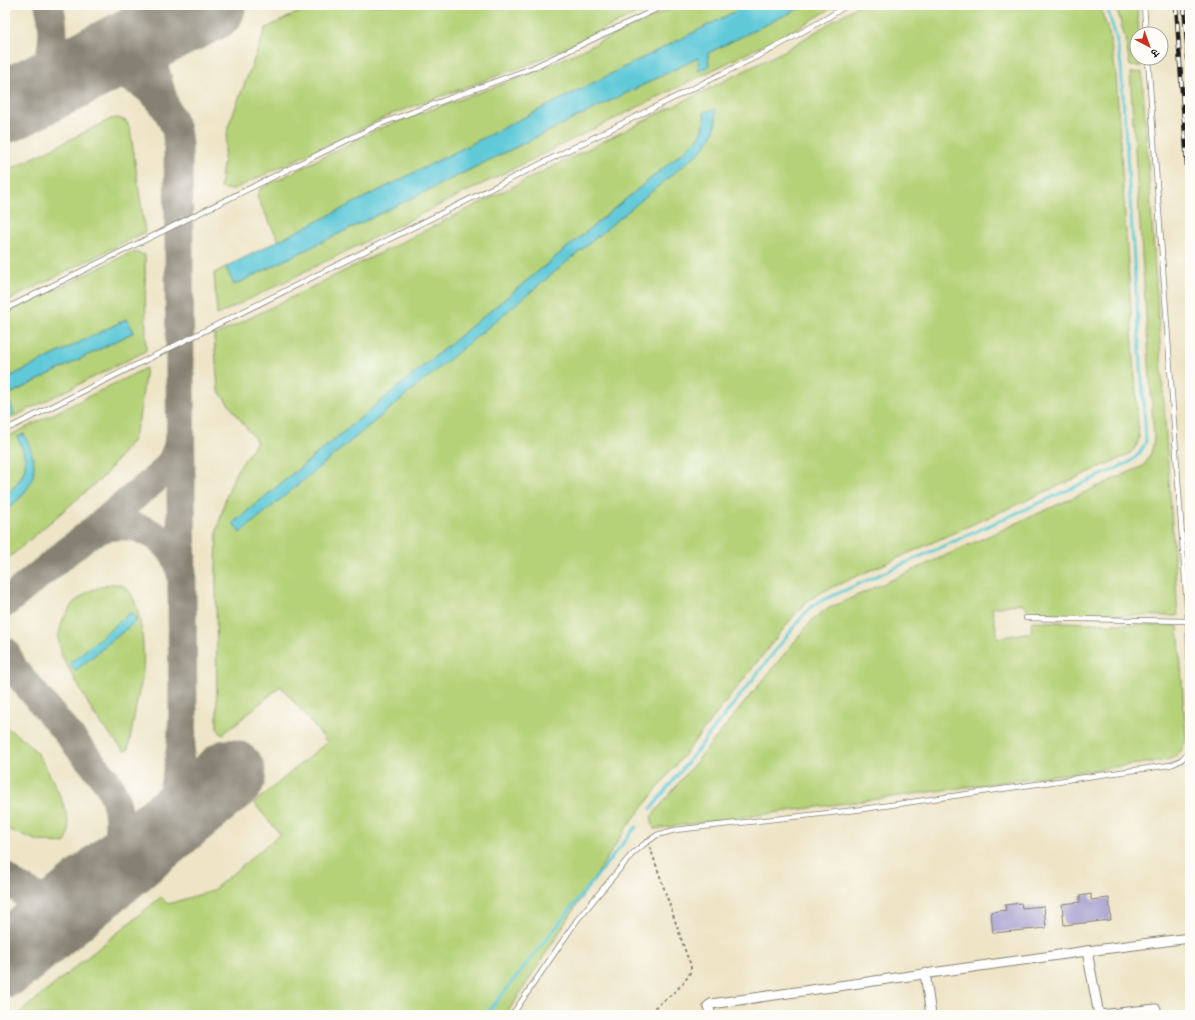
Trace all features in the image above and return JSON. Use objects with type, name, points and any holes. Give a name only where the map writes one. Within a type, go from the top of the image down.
[{"type":"street","points":[[711,1015],[708,1006],[711,1004],[925,973],[1190,938]]},
{"type":"street","points":[[1087,951],[1100,1015],[1156,1009]]},
{"type":"street","points":[[925,973],[931,1015]]},
{"type":"lane","points":[[5,309],[380,124],[532,68],[665,5]]},
{"type":"lane","points":[[5,430],[772,49],[847,5]]},
{"type":"lane","points":[[1144,5],[1145,26]]},
{"type":"lane","points":[[1149,66],[1188,621],[1190,681]]},
{"type":"lane","points":[[1026,618],[1188,621]]},
{"type":"lane","points":[[512,1015],[577,920],[628,859],[648,840],[657,835],[675,830],[856,810],[1170,765],[1180,762],[1186,756],[1190,748]]},
{"type":"path","points":[[645,1015],[682,985],[688,977],[691,969],[648,840]]},
{"type":"green space","points":[[313,5],[655,5],[530,64],[392,114],[232,190],[220,188],[228,127],[266,28]]},
{"type":"green space","points":[[678,5],[748,5],[279,241],[257,197],[260,189],[380,128],[531,74]]},
{"type":"green space","points":[[806,5],[837,5],[800,27],[217,315],[214,273],[226,267],[234,285],[698,58],[700,71],[708,53]]},
{"type":"green space","points":[[859,5],[1099,5],[1109,33],[1116,74],[1139,439],[1134,449],[1125,456],[824,591],[807,601],[627,827],[506,1015],[17,1015],[161,897],[168,904],[212,891],[280,834],[254,803],[327,742],[281,686],[222,735],[217,728],[217,530],[226,497],[236,472],[257,442],[218,390],[214,336],[786,50]],"holes":[[[704,112],[716,118],[714,131],[703,149],[240,532],[233,523],[695,142],[703,128],[705,121]]]},
{"type":"green space","points":[[1116,5],[1137,5],[1138,26],[1129,26],[1129,60],[1125,38]]},
{"type":"green space","points":[[1142,72],[1178,616],[1033,614],[1021,603],[992,608],[998,638],[1032,632],[1032,621],[1178,626],[1186,737],[1184,746],[1175,757],[1167,760],[654,829],[651,817],[813,619],[825,610],[1143,466],[1148,460],[1152,450],[1154,438],[1130,73]]},
{"type":"green space","points":[[118,118],[126,121],[130,128],[145,232],[5,302],[5,172],[111,119]]},
{"type":"green space","points":[[132,252],[145,255],[146,351],[5,421],[5,414],[7,417],[8,395],[134,332],[127,319],[5,379],[5,314]]},
{"type":"green space","points":[[146,368],[139,419],[133,440],[104,476],[5,561],[5,511],[21,497],[34,464],[18,437],[24,455],[24,469],[18,482],[5,496],[5,438]]},
{"type":"green space","points":[[110,584],[118,584],[125,587],[135,602],[141,625],[143,672],[128,750],[124,751],[95,716],[62,656],[58,638],[63,619],[73,603],[89,591]],"holes":[[[132,612],[137,620],[75,671],[69,664]]]},
{"type":"green space","points":[[5,726],[33,748],[54,783],[66,812],[68,835],[64,843],[38,841],[5,828]]},
{"type":"water","points":[[748,5],[806,5],[708,53],[709,66],[699,71],[698,58],[234,285],[226,267]]},
{"type":"water","points":[[715,109],[716,121],[714,130],[703,149],[240,533],[233,523],[695,142],[704,128],[704,112]]},
{"type":"water","points":[[127,319],[134,332],[8,395],[14,414],[7,417],[5,414],[5,379]]},
{"type":"water","points":[[24,434],[33,458],[33,477],[24,493],[5,511],[5,496],[18,482],[24,469],[24,455],[17,437]]},
{"type":"water","points":[[131,612],[137,620],[75,671],[69,664]]},
{"type":"building","points":[[1091,894],[1091,900],[1109,898],[1111,920],[1064,925],[1062,904],[1080,902],[1080,896]]},
{"type":"building","points":[[1021,903],[1022,908],[1044,906],[1046,928],[993,933],[991,912],[1006,910],[1005,905]]},
{"type":"waterway","points":[[651,809],[811,607],[821,601],[1128,463],[1137,456],[1143,448],[1146,441],[1121,65],[1116,37],[1106,5]]},
{"type":"waterway","points":[[489,1011],[636,827]]},
{"type":"taxiway","points":[[9,105],[34,85],[43,73],[47,64],[53,34],[49,5]]},
{"type":"taxiway","points":[[161,5],[153,32],[152,50],[155,69],[165,106]]},
{"type":"taxiway","points":[[128,46],[142,34],[157,12]]},
{"type":"taxiway","points":[[48,86],[63,79],[88,72],[103,71],[129,77],[152,92],[161,102],[169,114],[177,133],[183,710],[180,755],[170,801],[158,828],[143,846],[126,862]]},
{"type":"taxiway","points":[[5,603],[159,476],[166,468],[177,450],[179,439]]},
{"type":"taxiway","points":[[91,534],[104,528],[119,526],[133,527],[146,531],[159,538],[169,548],[177,560],[181,574]]},
{"type":"taxiway","points":[[5,651],[14,669],[106,780],[115,798],[119,818],[116,848],[110,862],[95,887]]},
{"type":"taxiway","points":[[5,877],[25,894],[35,907],[37,915],[37,923],[34,931],[18,951]]},
{"type":"taxiway","points":[[19,887],[38,897],[54,902],[71,900],[90,891]]},
{"type":"runway","points":[[5,107],[210,5]]},
{"type":"runway","points":[[5,961],[230,775]]},
{"type":"railway","points":[[1176,5],[1190,207]]},
{"type":"railway","points":[[1184,5],[1190,83]]}]
